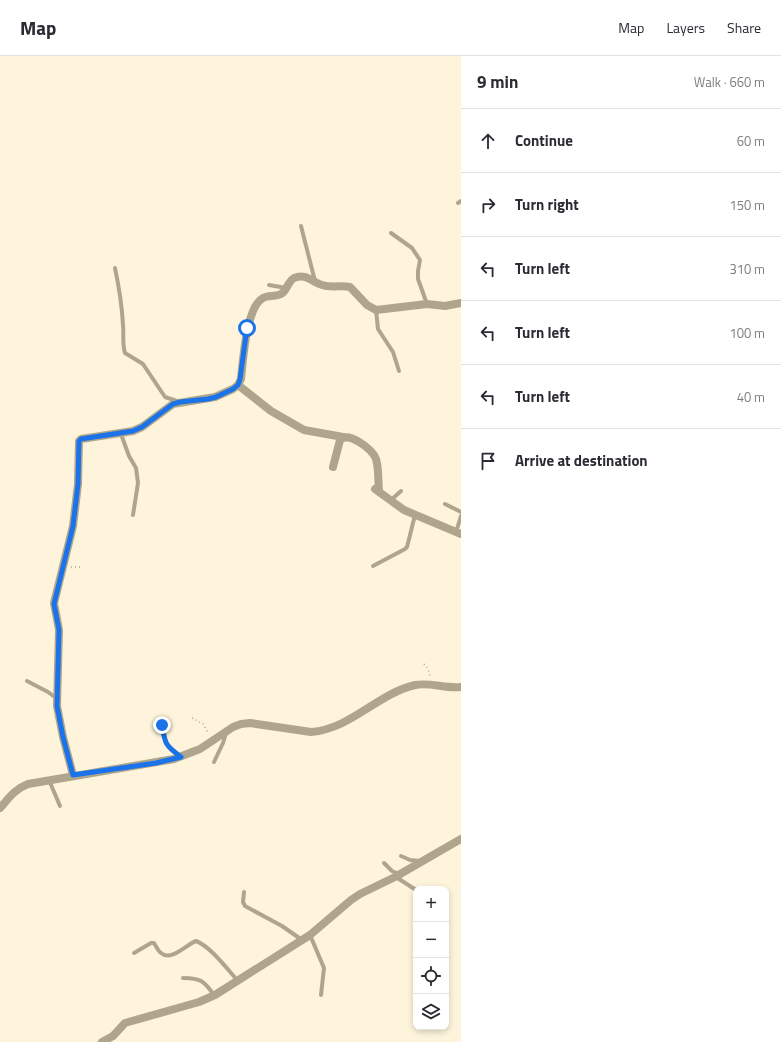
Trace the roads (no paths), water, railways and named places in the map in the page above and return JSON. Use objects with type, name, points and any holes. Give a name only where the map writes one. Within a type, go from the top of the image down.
[{"type":"street","points":[[73,775],[59,720],[56,698],[59,630],[54,604],[73,526],[78,484],[79,441],[81,439],[133,431],[142,427],[173,404],[216,397],[233,389],[238,385],[240,379],[247,328],[258,302],[266,297],[280,295],[294,278],[304,276],[309,277],[322,285],[350,287],[366,305],[376,310],[427,304],[445,306],[461,304]]},
{"type":"street","points":[[238,385],[271,411],[304,430],[358,440],[371,452],[375,458],[376,490],[404,510],[458,533]]},
{"type":"street","points":[[333,467],[342,437]]},
{"type":"street","points":[[0,808],[13,792],[28,784],[73,775],[156,763],[181,757],[214,741],[226,732],[241,724],[250,723],[311,732],[330,729],[401,690],[416,685],[431,684],[450,687],[461,686]]},
{"type":"street","points":[[102,1042],[113,1036],[125,1023],[199,1002],[215,995],[310,935],[360,894],[461,839]]},
{"type":"lane","points":[[301,226],[316,281]]},
{"type":"lane","points":[[391,233],[412,248],[420,260],[418,279],[427,304]]},
{"type":"lane","points":[[115,268],[119,288],[125,353],[143,364],[165,396],[180,402]]},
{"type":"lane","points":[[269,285],[286,288]]},
{"type":"lane","points":[[376,310],[378,329],[393,352],[399,370]]},
{"type":"lane","points":[[121,434],[129,456],[136,468],[138,483],[133,516]]},
{"type":"lane","points":[[391,501],[401,491]]},
{"type":"lane","points":[[445,504],[461,512]]},
{"type":"lane","points":[[373,566],[405,549],[415,515]]},
{"type":"lane","points":[[458,533],[461,516]]},
{"type":"lane","points":[[27,681],[56,698]]},
{"type":"lane","points":[[162,725],[165,743],[168,748],[181,757]]},
{"type":"lane","points":[[214,762],[223,743],[226,732]]},
{"type":"lane","points":[[49,780],[60,806]]},
{"type":"lane","points":[[400,856],[410,860],[421,861]]},
{"type":"lane","points":[[384,863],[413,888]]},
{"type":"lane","points":[[244,892],[243,902],[245,906],[282,926],[302,940]]},
{"type":"lane","points":[[310,935],[324,968],[321,995]]},
{"type":"lane","points":[[134,953],[151,943],[154,943],[162,954],[165,956],[171,955],[176,954],[196,941],[203,945],[222,963],[238,981]]},
{"type":"lane","points":[[183,978],[195,978],[202,981],[215,995]]}]
